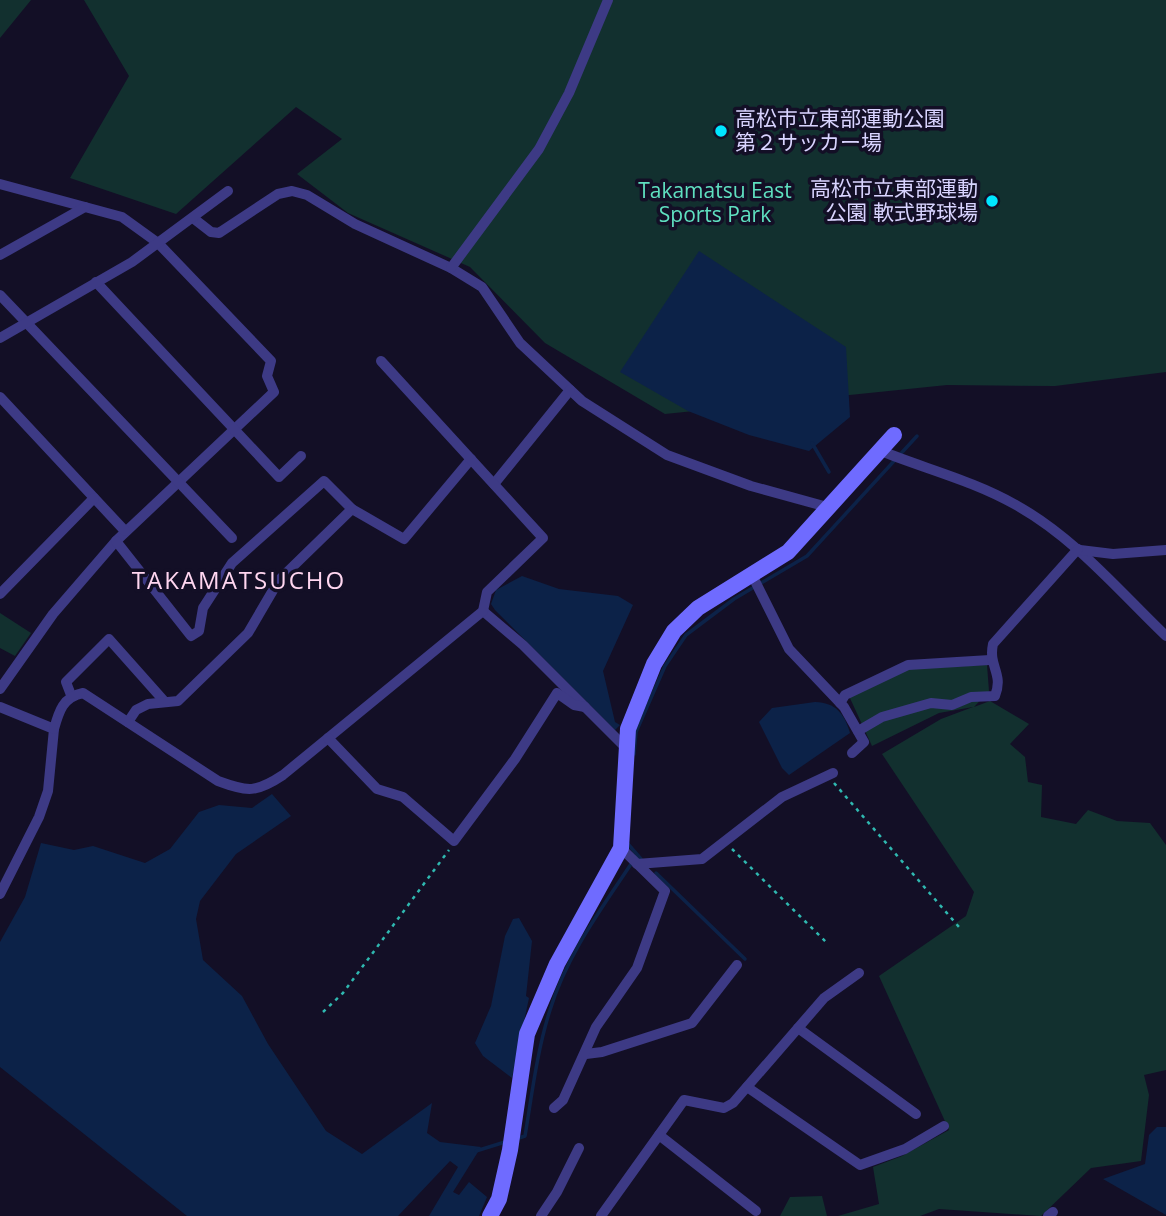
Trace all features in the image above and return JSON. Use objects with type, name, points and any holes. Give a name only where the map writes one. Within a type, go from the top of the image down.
[{"type":"street","points":[[451,268],[544,141],[569,93],[608,0]]},
{"type":"street","points":[[0,184],[122,218],[158,243],[271,362],[267,376],[274,392],[125,531],[53,614],[0,688]]},
{"type":"street","points":[[0,338],[158,243],[228,191]]},
{"type":"street","points":[[193,218],[211,232],[219,233],[278,194],[292,191],[307,195],[389,242],[451,268],[482,287],[520,343],[570,390],[667,455],[751,486],[831,508]]},
{"type":"street","points":[[0,255],[85,207]]},
{"type":"street","points":[[96,282],[279,477],[301,456]]},
{"type":"street","points":[[0,295],[232,538]]},
{"type":"street","points":[[0,894],[39,817],[48,791],[54,729],[60,709],[71,695],[83,693],[218,781],[241,790],[261,789],[328,738],[482,611],[487,592],[543,538],[382,361]]},
{"type":"street","points":[[494,484],[570,390]]},
{"type":"street","points":[[0,397],[125,531]]},
{"type":"street","points":[[490,1216],[499,1199],[510,1150],[527,1034],[536,1008],[621,848],[628,729],[641,693],[674,631],[698,608],[788,552],[831,508],[894,435]]},
{"type":"street","points":[[881,451],[1013,503],[1079,549],[1166,636]]},
{"type":"street","points":[[116,541],[191,636],[199,631],[202,608],[232,564],[324,481],[352,509],[404,539],[471,459]]},
{"type":"street","points":[[0,594],[94,498]]},
{"type":"street","points":[[128,722],[136,710],[148,704],[178,701],[248,633],[279,580],[352,509]]},
{"type":"street","points":[[1079,549],[1113,554],[1166,550]]},
{"type":"street","points":[[858,730],[882,717],[931,703],[952,705],[971,697],[995,696],[999,678],[989,660],[993,644],[1079,549]]},
{"type":"street","points":[[753,576],[789,649],[840,703],[858,730],[864,742],[852,752]]},
{"type":"street","points":[[482,611],[505,628],[626,748]]},
{"type":"street","points":[[71,695],[66,682],[109,639],[165,702]]},
{"type":"street","points":[[840,703],[845,695],[908,665],[989,660]]},
{"type":"street","points":[[328,738],[377,789],[404,797],[454,841],[514,759],[557,693],[574,705],[585,707]]},
{"type":"street","points":[[0,707],[54,729]]},
{"type":"street","points":[[638,864],[702,859],[782,797],[830,774]]},
{"type":"street","points":[[554,1108],[563,1100],[596,1027],[637,968],[665,891],[621,848]]},
{"type":"street","points":[[586,1054],[602,1052],[692,1023],[737,965]]},
{"type":"street","points":[[605,1215],[684,1100],[724,1108],[733,1103],[824,998],[859,973]]},
{"type":"street","points":[[798,1028],[916,1114]]},
{"type":"street","points":[[747,1087],[860,1165],[905,1149],[944,1126]]},
{"type":"street","points":[[659,1135],[756,1211]]},
{"type":"street","points":[[541,1216],[557,1192],[579,1148]]},
{"type":"path","points":[[830,774],[959,927]]},
{"type":"path","points":[[323,1012],[343,993],[411,905],[454,841]]},
{"type":"path","points":[[724,842],[826,942]]},
{"type":"green space","points":[[0,0],[31,0],[0,38]]},
{"type":"green space","name":"Takamatsu East Sports Park","points":[[84,0],[1166,0],[1166,372],[1055,386],[947,385],[665,414],[545,343],[470,267],[348,213],[297,174],[342,139],[296,107],[176,214],[70,178],[129,76]]},
{"type":"green space","points":[[0,613],[31,633],[15,656],[0,648]]},
{"type":"green space","points":[[987,665],[989,691],[974,707],[990,701],[1029,724],[1010,744],[1025,757],[1028,782],[1042,785],[1041,817],[1076,824],[1088,810],[1117,821],[1150,823],[1166,845],[1166,1070],[1144,1075],[1149,1095],[1141,1161],[1091,1168],[1041,1216],[939,1209],[920,1216],[838,1216],[879,1204],[873,1167],[902,1156],[949,1130],[879,976],[966,916],[974,892],[882,754],[941,719],[973,707],[939,713],[872,746],[849,696],[906,669]]},
{"type":"green space","points":[[822,1196],[827,1216],[780,1216],[790,1197]]},
{"type":"water","points":[[699,251],[846,347],[850,417],[809,451],[749,435],[688,411],[620,372]]},
{"type":"water","points":[[522,576],[559,589],[618,596],[633,605],[603,671],[615,722],[620,725],[615,730],[491,604],[496,590]]},
{"type":"water","points":[[815,702],[828,704],[838,710],[850,733],[789,775],[782,768],[759,722],[772,708]]},
{"type":"water","points":[[272,794],[291,816],[236,854],[200,901],[196,919],[203,960],[242,996],[268,1044],[326,1131],[362,1154],[432,1103],[427,1133],[440,1142],[481,1147],[453,1192],[459,1195],[469,1182],[487,1197],[479,1216],[429,1216],[458,1167],[450,1161],[398,1216],[187,1216],[0,1067],[0,942],[25,897],[41,843],[74,850],[93,846],[145,863],[170,849],[199,812],[219,805],[252,808]]},
{"type":"water","points":[[519,918],[532,941],[526,996],[529,998],[512,1078],[483,1056],[475,1043],[491,1006],[505,936],[513,919]]},
{"type":"water","points":[[1157,1127],[1166,1127],[1166,1215],[1103,1179],[1145,1164],[1149,1135]]},
{"type":"waterway","points":[[634,754],[636,732],[665,666],[686,635],[734,599],[807,556],[917,436]]},
{"type":"waterway","points":[[812,443],[829,472]]},
{"type":"waterway","points":[[628,844],[641,859]]},
{"type":"waterway","points":[[516,1139],[525,1136],[535,1073],[557,989],[588,930],[637,855]]},
{"type":"waterway","points":[[656,873],[745,959]]},
{"type":"waterway","points":[[476,1151],[505,1142]]},
{"type":"place","name":"高松市立東部運動公園 第２サッカー場","points":[[721,131]]},
{"type":"place","name":"高松市立東部運動 公園 軟式野球場","points":[[992,201]]},
{"type":"district","name":"TAKAMATSUCHO","points":[[239,581]]}]
